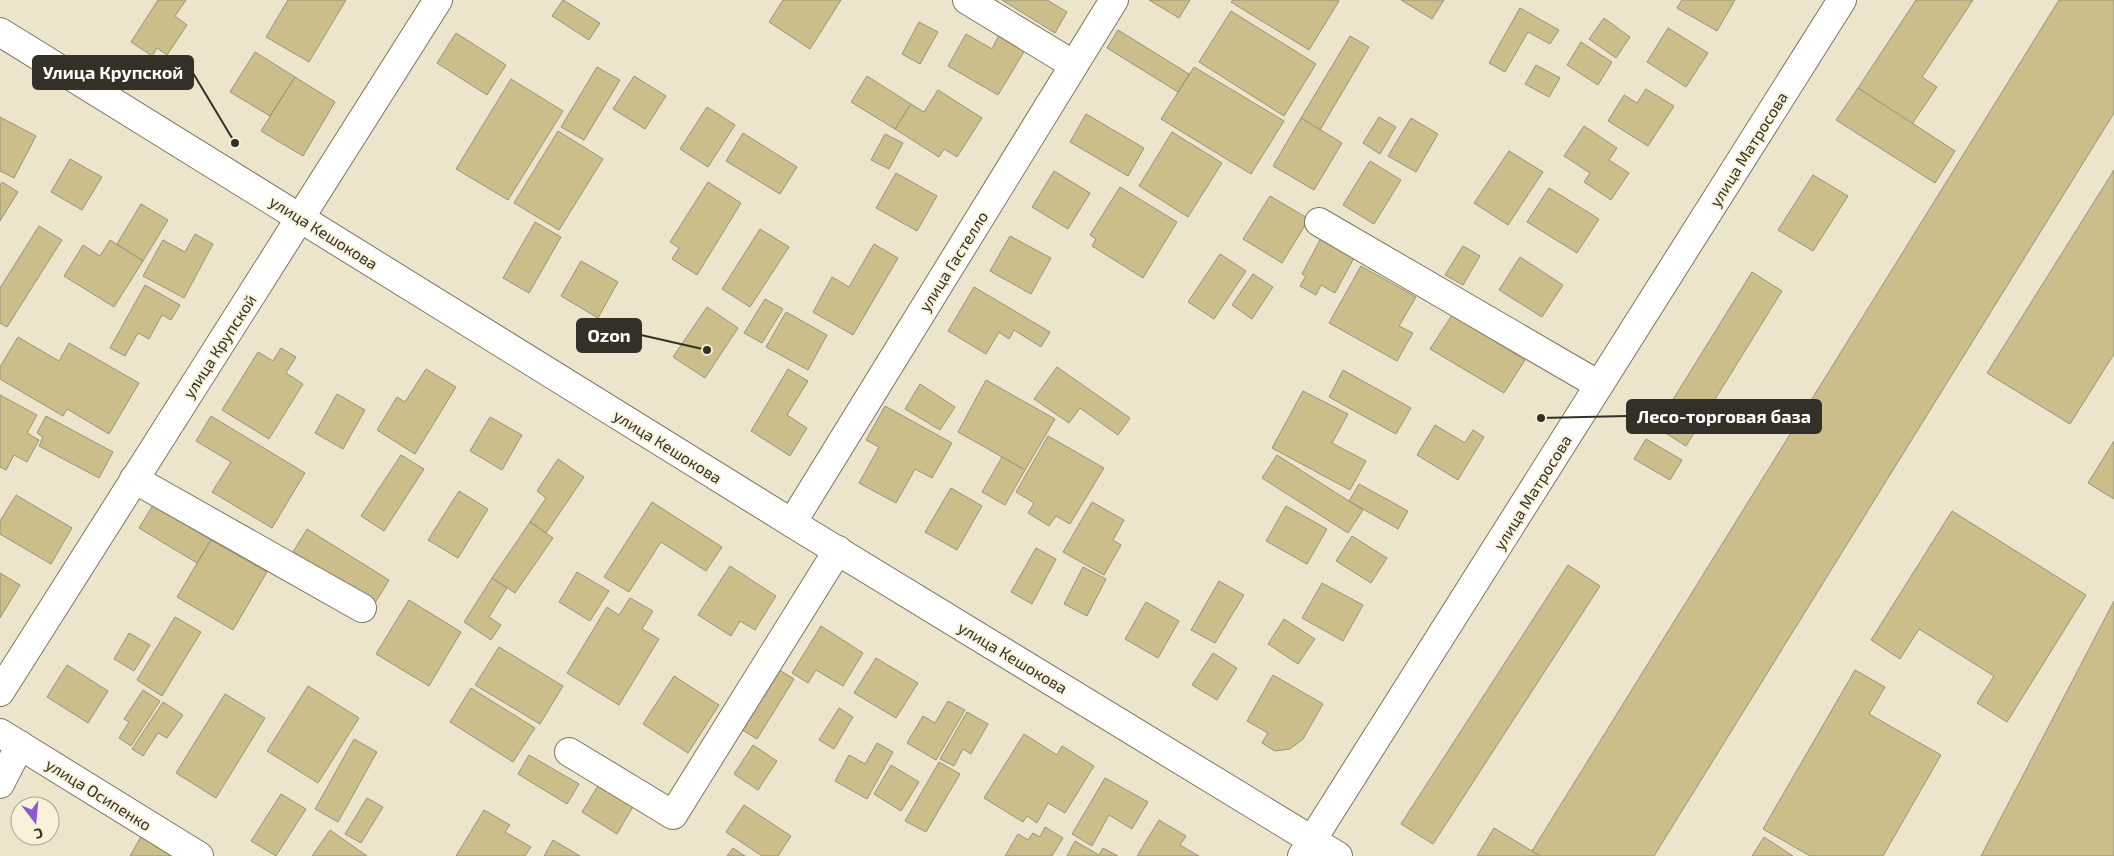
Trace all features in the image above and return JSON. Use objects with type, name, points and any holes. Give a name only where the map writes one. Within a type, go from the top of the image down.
[{"type":"street","name":"улица Крупской","points":[[0,692],[438,0]]},
{"type":"street","points":[[968,0],[1074,65]]},
{"type":"street","name":"улица Гастелло","points":[[792,523],[1114,0]]},
{"type":"street","name":"улица Матросова","points":[[1307,848],[1842,0]]},
{"type":"street","name":"улица Кешокова","points":[[0,32],[838,550],[1307,848],[1338,856]]},
{"type":"street","points":[[1319,222],[1599,385]]},
{"type":"street","points":[[134,479],[362,608]]},
{"type":"street","points":[[569,752],[673,815],[838,550]]},
{"type":"street","points":[[0,784],[10,739]]},
{"type":"street","name":"улица Осипенко","points":[[10,739],[198,856]]},
{"type":"building","points":[[158,0],[186,0],[175,16],[187,25],[167,55],[157,48],[152,56],[131,42]]},
{"type":"building","points":[[288,0],[346,0],[309,62],[266,37]]},
{"type":"building","points":[[563,0],[600,23],[589,40],[552,16]]},
{"type":"building","points":[[783,0],[841,0],[810,49],[769,22]]},
{"type":"building","points":[[1002,0],[1047,0],[1067,12],[1055,33]]},
{"type":"building","points":[[1149,0],[1190,0],[1179,18]]},
{"type":"building","points":[[1233,0],[1339,1],[1309,50],[1231,2]]},
{"type":"building","points":[[1401,0],[1444,0],[1432,19]]},
{"type":"building","points":[[1682,0],[1735,0],[1717,31],[1677,8]]},
{"type":"building","points":[[1916,0],[1973,0],[1922,77],[1937,87],[1912,124],[1858,88]]},
{"type":"building","points":[[2059,0],[2114,0],[2114,113],[1654,856],[1540,856],[1532,851]]},
{"type":"building","points":[[1520,8],[1559,30],[1550,44],[1528,32],[1505,72],[1489,63]]},
{"type":"building","points":[[1231,11],[1316,64],[1284,116],[1199,62]]},
{"type":"building","points":[[1604,18],[1630,37],[1616,58],[1589,39]]},
{"type":"building","points":[[919,22],[938,32],[920,64],[902,54]]},
{"type":"building","points":[[1668,28],[1708,53],[1686,87],[1647,62]]},
{"type":"building","points":[[1118,30],[1189,74],[1178,92],[1107,48]]},
{"type":"building","points":[[456,33],[506,65],[487,95],[437,63]]},
{"type":"building","points":[[966,34],[992,49],[999,35],[1025,50],[998,95],[948,66]]},
{"type":"building","points":[[1350,36],[1369,47],[1320,130],[1301,118]]},
{"type":"building","points":[[1581,42],[1612,62],[1598,85],[1567,65]]},
{"type":"building","points":[[255,52],[295,77],[270,116],[230,92]]},
{"type":"building","points":[[1536,65],[1560,78],[1549,97],[1525,84]]},
{"type":"building","points":[[597,67],[620,80],[584,140],[561,127]]},
{"type":"building","points":[[1194,67],[1284,121],[1251,174],[1161,119]]},
{"type":"building","points":[[634,76],[666,96],[645,129],[613,109]]},
{"type":"building","points":[[867,76],[911,104],[895,129],[851,102]]},
{"type":"building","points":[[295,77],[335,102],[303,156],[261,131]]},
{"type":"building","points":[[511,79],[563,111],[508,200],[456,169]]},
{"type":"building","points":[[1858,88],[1955,151],[1935,183],[1836,120]]},
{"type":"building","points":[[1646,89],[1674,106],[1648,146],[1608,121],[1624,95],[1637,103]]},
{"type":"building","points":[[938,90],[982,118],[957,157],[944,149],[939,157],[895,129],[911,104],[924,112]]},
{"type":"building","points":[[707,107],[735,125],[708,167],[680,149]]},
{"type":"building","points":[[1086,114],[1144,148],[1128,176],[1070,142]]},
{"type":"building","points":[[0,117],[36,136],[14,178],[0,171]]},
{"type":"building","points":[[1379,117],[1396,127],[1380,154],[1363,143]]},
{"type":"building","points":[[1301,118],[1342,143],[1314,190],[1273,166]]},
{"type":"building","points":[[1411,118],[1438,134],[1416,172],[1388,156]]},
{"type":"building","points":[[1584,126],[1617,148],[1609,160],[1629,173],[1611,200],[1584,182],[1590,173],[1564,156]]},
{"type":"building","points":[[558,131],[603,159],[559,230],[514,203]]},
{"type":"building","points":[[1172,132],[1222,163],[1188,217],[1139,186]]},
{"type":"building","points":[[743,133],[797,167],[780,194],[726,161]]},
{"type":"building","points":[[885,134],[903,143],[889,169],[871,160]]},
{"type":"building","points":[[1509,151],[1543,172],[1508,225],[1474,203]]},
{"type":"building","points":[[70,159],[102,177],[82,210],[51,192]]},
{"type":"building","points":[[1370,161],[1401,180],[1374,224],[1343,205]]},
{"type":"building","points":[[2114,170],[2114,354],[2070,424],[1987,373]]},
{"type":"building","points":[[1054,171],[1090,193],[1068,229],[1032,207]]},
{"type":"building","points":[[896,173],[937,196],[917,231],[876,208]]},
{"type":"building","points":[[1813,175],[1848,196],[1813,251],[1778,230]]},
{"type":"building","points":[[2,182],[18,192],[0,221],[0,185]]},
{"type":"building","points":[[708,182],[741,203],[697,275],[672,259],[679,248],[670,242]]},
{"type":"building","points":[[1120,187],[1177,222],[1143,278],[1092,246],[1096,239],[1090,235]]},
{"type":"building","points":[[1549,188],[1599,219],[1577,253],[1527,222]]},
{"type":"building","points":[[1270,196],[1309,219],[1282,263],[1243,239]]},
{"type":"building","points":[[141,204],[168,220],[143,261],[117,244]]},
{"type":"building","points":[[535,222],[561,237],[529,293],[503,278]]},
{"type":"building","points":[[39,226],[62,240],[7,327],[0,323],[0,288]]},
{"type":"building","points":[[760,229],[789,247],[750,307],[722,289]]},
{"type":"building","points":[[195,234],[213,244],[184,298],[143,276],[163,240],[185,252]]},
{"type":"building","points":[[1010,236],[1051,258],[1031,294],[990,271]]},
{"type":"building","points":[[1321,238],[1355,256],[1335,293],[1321,285],[1316,295],[1300,286],[1306,276],[1302,274]]},
{"type":"building","points":[[110,240],[143,261],[114,307],[64,276],[83,245],[100,256]]},
{"type":"building","points":[[874,244],[898,258],[853,335],[813,312],[832,277],[849,287]]},
{"type":"building","points":[[1463,246],[1480,256],[1463,285],[1445,275]]},
{"type":"building","points":[[1220,254],[1246,271],[1214,319],[1188,302]]},
{"type":"building","points":[[1520,257],[1563,285],[1542,317],[1499,290]]},
{"type":"building","points":[[581,261],[618,282],[598,318],[561,296]]},
{"type":"building","points":[[1361,266],[1416,297],[1399,326],[1413,333],[1397,361],[1329,323]]},
{"type":"building","points":[[1752,272],[1782,291],[1686,446],[1656,427]]},
{"type":"building","points":[[1253,274],[1273,287],[1252,319],[1232,305]]},
{"type":"building","points":[[145,285],[180,305],[171,320],[162,315],[149,339],[138,333],[125,356],[110,348]]},
{"type":"building","points":[[974,287],[1050,332],[1041,347],[1014,330],[1009,339],[999,332],[986,354],[948,331]]},
{"type":"building","points":[[765,299],[783,309],[762,343],[744,333]]},
{"type":"building","points":[[707,307],[738,328],[705,378],[673,357]]},
{"type":"building","points":[[786,312],[827,335],[808,370],[766,347]]},
{"type":"building","points":[[1452,315],[1525,360],[1504,393],[1430,349]]},
{"type":"building","points":[[18,337],[59,361],[69,343],[139,383],[109,434],[67,409],[63,416],[0,379],[0,367]]},
{"type":"building","points":[[281,348],[296,357],[286,373],[303,384],[269,439],[222,410],[258,352],[273,361]]},
{"type":"building","points":[[1057,367],[1130,418],[1118,435],[1080,408],[1069,423],[1034,399]]},
{"type":"building","points":[[426,369],[456,387],[415,454],[377,430],[397,397],[405,402]]},
{"type":"building","points":[[788,369],[808,381],[787,415],[807,428],[790,456],[751,431]]},
{"type":"building","points":[[1343,370],[1411,408],[1396,434],[1329,397]]},
{"type":"building","points":[[986,380],[1055,419],[1025,470],[958,432]]},
{"type":"building","points":[[920,384],[955,407],[940,430],[905,409]]},
{"type":"building","points":[[1303,391],[1348,414],[1332,443],[1366,461],[1350,490],[1272,448]]},
{"type":"building","points":[[337,394],[365,410],[343,449],[315,433]]},
{"type":"building","points":[[0,395],[37,415],[27,433],[39,440],[27,462],[14,455],[6,470],[0,467]]},
{"type":"building","points":[[885,406],[952,443],[932,478],[915,469],[896,503],[859,483],[879,447],[866,440]]},
{"type":"building","points":[[46,416],[113,452],[99,478],[39,446],[43,437],[37,433]]},
{"type":"building","points":[[211,416],[305,473],[272,528],[212,492],[231,462],[196,441]]},
{"type":"building","points":[[490,417],[522,435],[502,470],[470,451]]},
{"type":"building","points":[[1435,425],[1465,443],[1473,430],[1484,437],[1458,480],[1417,455]]},
{"type":"building","points":[[1048,436],[1104,468],[1070,524],[1056,516],[1049,526],[1028,513],[1034,503],[1016,492]]},
{"type":"building","points":[[1646,439],[1682,460],[1670,480],[1634,459]]},
{"type":"building","points":[[2114,441],[2114,499],[2088,483]]},
{"type":"building","points":[[401,455],[424,469],[384,531],[361,516]]},
{"type":"building","points":[[1277,455],[1363,510],[1348,533],[1262,478]]},
{"type":"building","points":[[1002,457],[1025,470],[1005,505],[982,492]]},
{"type":"building","points":[[558,459],[584,477],[546,533],[530,522],[546,498],[537,491]]},
{"type":"building","points":[[1359,484],[1408,511],[1398,529],[1349,501]]},
{"type":"building","points":[[951,488],[982,506],[957,550],[925,532]]},
{"type":"building","points":[[459,491],[488,509],[458,558],[428,540]]},
{"type":"building","points":[[16,495],[72,528],[51,564],[0,534],[0,521]]},
{"type":"building","points":[[652,502],[722,547],[706,571],[661,542],[629,592],[604,577]]},
{"type":"building","points":[[1092,502],[1124,520],[1113,540],[1121,545],[1104,575],[1063,552]]},
{"type":"building","points":[[153,505],[211,540],[197,563],[139,528]]},
{"type":"building","points":[[1286,506],[1327,529],[1307,564],[1266,541]]},
{"type":"building","points":[[1952,511],[2086,595],[2007,722],[1977,703],[1994,676],[1919,629],[1900,659],[1871,640]]},
{"type":"building","points":[[530,522],[553,538],[515,593],[492,578]]},
{"type":"building","points":[[307,529],[389,580],[375,603],[293,552]]},
{"type":"building","points":[[1352,536],[1387,558],[1371,583],[1336,561]]},
{"type":"building","points":[[211,540],[267,572],[233,630],[177,597]]},
{"type":"building","points":[[1036,548],[1056,559],[1032,604],[1011,592]]},
{"type":"building","points":[[1568,565],[1600,586],[1433,844],[1401,824]]},
{"type":"building","points":[[730,566],[776,596],[755,630],[740,621],[731,636],[698,615]]},
{"type":"building","points":[[1083,567],[1106,579],[1087,616],[1064,604]]},
{"type":"building","points":[[577,572],[609,591],[590,621],[559,602]]},
{"type":"building","points":[[0,573],[20,585],[0,618]]},
{"type":"building","points":[[492,578],[507,588],[489,617],[501,625],[491,640],[464,622]]},
{"type":"building","points":[[1219,581],[1244,595],[1215,643],[1191,630]]},
{"type":"building","points":[[1322,583],[1363,605],[1343,641],[1302,618]]},
{"type":"building","points":[[630,598],[653,611],[642,629],[659,639],[619,705],[567,673],[607,607],[619,615]]},
{"type":"building","points":[[409,600],[461,632],[429,686],[376,654]]},
{"type":"building","points":[[2114,601],[2114,856],[1981,856]]},
{"type":"building","points":[[1146,602],[1179,621],[1158,658],[1125,639]]},
{"type":"building","points":[[175,617],[201,632],[162,696],[137,680]]},
{"type":"building","points":[[1284,619],[1315,639],[1298,664],[1268,644]]},
{"type":"building","points":[[821,626],[863,653],[843,686],[816,670],[808,683],[792,673]]},
{"type":"building","points":[[129,633],[150,645],[134,671],[114,659]]},
{"type":"building","points":[[499,647],[563,686],[540,724],[475,685]]},
{"type":"building","points":[[1213,653],[1237,668],[1217,700],[1192,685]]},
{"type":"building","points":[[876,658],[918,683],[896,718],[854,693]]},
{"type":"building","points":[[67,665],[108,691],[88,723],[47,697]]},
{"type":"building","points":[[773,666],[794,679],[757,739],[736,726]]},
{"type":"building","points":[[1855,670],[1885,687],[1869,714],[1941,755],[1883,856],[1810,856],[1763,829]]},
{"type":"building","points":[[1273,675],[1323,704],[1303,739],[1290,749],[1275,751],[1262,743],[1268,733],[1247,721]]},
{"type":"building","points":[[674,676],[719,705],[688,753],[643,724]]},
{"type":"building","points":[[308,686],[359,718],[318,783],[267,751]]},
{"type":"building","points":[[471,688],[535,728],[513,762],[450,722]]},
{"type":"building","points":[[143,690],[160,701],[131,746],[119,738],[129,722],[124,719]]},
{"type":"building","points":[[225,694],[265,718],[216,798],[176,773]]},
{"type":"building","points":[[948,701],[965,710],[936,760],[907,743],[923,716],[935,723]]},
{"type":"building","points":[[163,702],[183,715],[167,738],[158,733],[143,756],[132,749]]},
{"type":"building","points":[[839,708],[853,717],[834,749],[819,740]]},
{"type":"building","points":[[967,712],[988,724],[971,754],[963,749],[954,766],[940,759]]},
{"type":"building","points":[[1024,734],[1057,755],[1062,746],[1094,766],[1065,813],[1048,803],[1037,823],[1027,816],[1023,822],[984,798]]},
{"type":"building","points":[[354,739],[377,752],[338,822],[315,809]]},
{"type":"building","points":[[877,743],[893,752],[867,799],[835,781],[849,755],[865,764]]},
{"type":"building","points":[[753,745],[777,761],[758,790],[734,774]]},
{"type":"building","points":[[529,755],[579,784],[567,804],[518,774]]},
{"type":"building","points":[[939,762],[960,774],[926,832],[905,821]]},
{"type":"building","points":[[891,765],[919,782],[901,811],[874,794]]},
{"type":"building","points":[[1105,778],[1148,802],[1132,829],[1109,815],[1092,846],[1072,834]]},
{"type":"building","points":[[602,779],[637,800],[617,834],[582,812]]},
{"type":"building","points":[[281,794],[306,809],[276,856],[251,841]]},
{"type":"building","points":[[367,798],[383,807],[361,843],[345,834]]},
{"type":"building","points":[[744,805],[791,836],[778,856],[762,856],[726,832]]},
{"type":"building","points":[[484,810],[510,825],[505,832],[531,847],[525,856],[456,856]]},
{"type":"building","points":[[1159,820],[1186,836],[1180,845],[1199,856],[1137,856]]},
{"type":"building","points":[[1045,827],[1063,838],[1052,856],[1005,856],[1018,834],[1028,840],[1033,833],[1040,837]]},
{"type":"building","points":[[1494,828],[1532,851],[1540,856],[1477,856]]},
{"type":"building","points":[[330,830],[367,856],[312,856]]},
{"type":"building","points":[[142,835],[179,856],[130,856]]},
{"type":"building","points":[[1764,837],[1793,856],[1752,856]]},
{"type":"building","points":[[553,840],[580,856],[544,856]]},
{"type":"building","points":[[1075,841],[1099,855],[1103,848],[1118,856],[1067,856]]},
{"type":"building","points":[[733,848],[745,856],[727,856]]},
{"type":"place","name":"Улица Крупской","points":[[235,143]]},
{"type":"place","name":"Ozon","points":[[707,350]]},
{"type":"place","name":"Лесо-торговая база","points":[[1541,418]]}]
